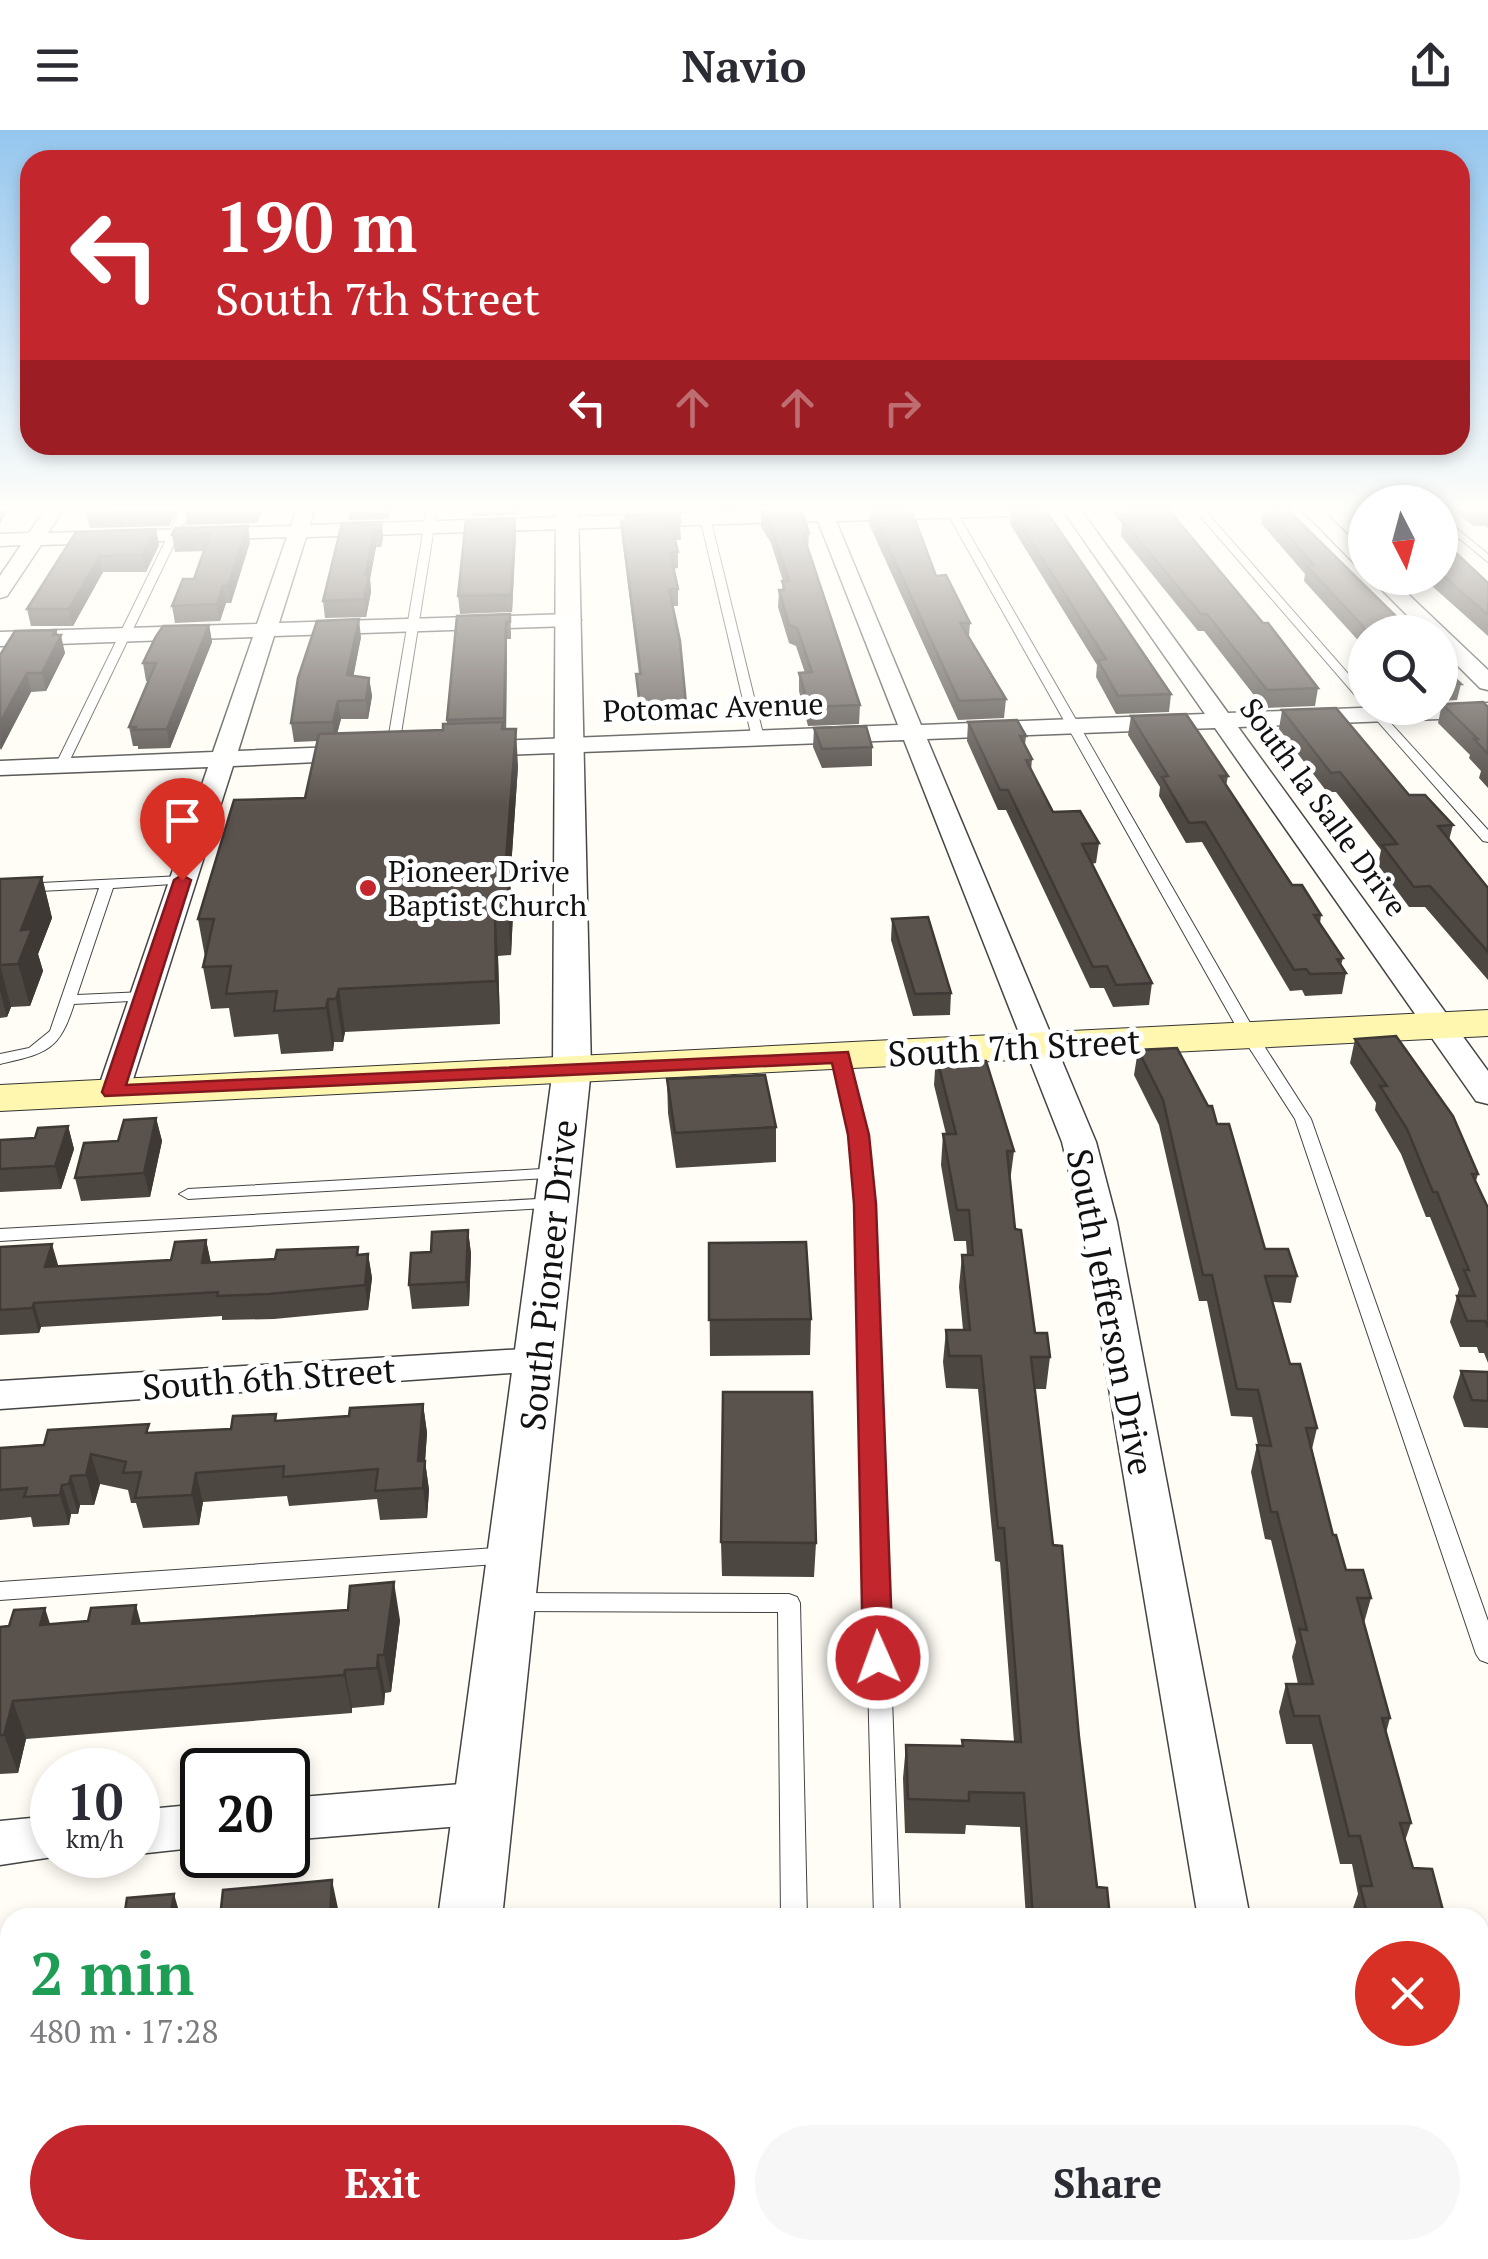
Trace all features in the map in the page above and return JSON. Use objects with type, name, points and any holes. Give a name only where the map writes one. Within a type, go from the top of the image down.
[{"type":"main road","name":"South 7th Street","points":[[0,1098],[1488,1022]]},
{"type":"street","points":[[113,1092],[275,608]]},
{"type":"street","name":"South Pioneer Drive","points":[[471,1908],[572,1069],[570,608]]},
{"type":"street","name":"South Jefferson Drive","points":[[862,608],[1079,1142],[1099,1222],[1222,1908]]},
{"type":"street","name":"South la Salle Drive","points":[[1142,608],[1488,1094]]},
{"type":"street","points":[[0,639],[570,620]]},
{"type":"street","points":[[1458,654],[1488,683]]},
{"type":"street","name":"Potomac Avenue","points":[[452,750],[1222,720],[1348,709]]},
{"type":"street","name":"Potomac Avenue","points":[[1458,709],[1488,710]]},
{"type":"street","points":[[0,768],[402,751]]},
{"type":"street","name":"South 6th Street","points":[[0,1395],[539,1361]]},
{"type":"street","points":[[310,1817],[486,1803]]},
{"type":"street","points":[[0,1843],[30,1840]]},
{"type":"lane","points":[[61,766],[139,608]]},
{"type":"lane","points":[[402,751],[416,608]]},
{"type":"lane","points":[[727,608],[758,738]]},
{"type":"lane","points":[[1007,608],[1249,1035],[1303,1119],[1488,1654]]},
{"type":"lane","points":[[1285,608],[1348,681]]},
{"type":"lane","points":[[1387,725],[1488,838]]},
{"type":"lane","points":[[0,888],[182,880]]},
{"type":"lane","points":[[0,1059],[34,1052],[57,1032],[107,884]]},
{"type":"lane","points":[[68,1000],[144,996]]},
{"type":"lane","points":[[840,1056],[858,1135],[865,1204],[886,1908]]},
{"type":"lane","points":[[188,1194],[558,1188]]},
{"type":"lane","points":[[0,1235],[558,1188]]},
{"type":"lane","points":[[0,1591],[513,1578],[789,1602],[794,1908]]},
{"type":"building","points":[[632,608],[673,608],[686,704],[640,706],[636,674],[641,674]]},
{"type":"building","points":[[784,608],[828,608],[860,705],[809,707],[799,673],[812,672],[797,628],[789,625]]},
{"type":"building","points":[[917,608],[963,608],[970,623],[960,623],[1006,699],[959,701]]},
{"type":"building","points":[[1074,608],[1113,608],[1171,694],[1118,696],[1098,660],[1106,659]]},
{"type":"building","points":[[1196,608],[1251,608],[1263,623],[1268,623],[1318,688],[1267,690],[1207,614]]},
{"type":"building","points":[[1346,608],[1388,608],[1395,615],[1352,615]]},
{"type":"building","points":[[510,614],[510,622],[506,622],[504,718],[447,720],[457,616]]},
{"type":"building","points":[[359,619],[347,675],[369,678],[366,700],[338,701],[333,722],[291,723],[298,678],[317,621]]},
{"type":"building","points":[[209,625],[167,729],[129,727],[156,663],[143,663],[163,626]]},
{"type":"building","points":[[56,630],[53,635],[61,635],[42,673],[27,673],[0,723],[0,655],[15,631]]},
{"type":"building","points":[[1483,702],[1488,707],[1488,754],[1458,720],[1458,703]]},
{"type":"building","points":[[1336,708],[1409,795],[1425,795],[1453,825],[1438,826],[1488,888],[1488,952],[1430,886],[1414,887],[1382,845],[1397,844],[1340,772],[1331,773],[1282,710]]},
{"type":"building","points":[[1186,714],[1228,776],[1220,776],[1292,885],[1302,885],[1321,915],[1314,915],[1343,958],[1337,959],[1346,973],[1310,974],[1306,969],[1294,970],[1205,822],[1189,823],[1162,777],[1168,776],[1131,716]]},
{"type":"building","points":[[1017,720],[1032,759],[1026,760],[1053,812],[1080,811],[1099,843],[1082,844],[1152,983],[1116,985],[1107,966],[1093,967],[1008,790],[1000,790],[968,722]]},
{"type":"building","name":"Pioneer Drive Baptist Church","points":[[503,722],[502,729],[516,729],[505,873],[509,873],[508,914],[495,914],[496,981],[339,989],[336,999],[328,999],[326,1008],[274,1011],[277,991],[226,994],[231,966],[203,967],[214,919],[198,919],[234,800],[305,798],[319,734],[443,730],[443,724]]},
{"type":"building","points":[[866,726],[872,747],[822,749],[814,728]]},
{"type":"building","points":[[42,877],[21,930],[32,929],[18,964],[0,965],[0,879]]},
{"type":"building","points":[[928,917],[951,993],[915,994],[892,919]]},
{"type":"building","points":[[1396,1036],[1453,1116],[1478,1174],[1472,1174],[1488,1208],[1488,1327],[1485,1321],[1467,1321],[1457,1296],[1475,1296],[1464,1270],[1469,1270],[1407,1129],[1380,1086],[1387,1086],[1355,1039]]},
{"type":"building","points":[[1177,1048],[1208,1106],[1212,1106],[1217,1124],[1229,1124],[1265,1249],[1288,1249],[1297,1276],[1265,1276],[1290,1364],[1300,1364],[1317,1428],[1306,1428],[1333,1535],[1346,1570],[1363,1570],[1371,1598],[1357,1598],[1390,1718],[1382,1718],[1411,1823],[1400,1823],[1413,1868],[1432,1869],[1442,1908],[1366,1908],[1360,1886],[1372,1886],[1360,1836],[1349,1836],[1319,1716],[1294,1716],[1286,1684],[1313,1684],[1299,1629],[1307,1630],[1277,1512],[1271,1512],[1257,1445],[1271,1446],[1258,1390],[1237,1389],[1212,1275],[1203,1275],[1163,1100],[1138,1050]]},
{"type":"building","points":[[975,1054],[978,1061],[986,1061],[1014,1151],[1007,1151],[1015,1229],[1021,1230],[1035,1333],[1047,1333],[1050,1357],[1031,1357],[1053,1545],[1062,1546],[1097,1887],[1107,1888],[1109,1908],[1032,1908],[1024,1793],[969,1792],[969,1801],[908,1799],[906,1745],[963,1746],[962,1740],[1021,1742],[1004,1528],[998,1528],[981,1356],[949,1356],[946,1330],[970,1330],[962,1255],[973,1255],[969,1210],[957,1210],[943,1134],[956,1134],[936,1055]]},
{"type":"building","points":[[765,1075],[776,1127],[675,1133],[667,1079]]},
{"type":"building","points":[[156,1118],[144,1173],[75,1178],[84,1143],[118,1141],[124,1120]]},
{"type":"building","points":[[68,1126],[55,1166],[0,1169],[0,1140],[35,1138],[38,1128]]},
{"type":"building","points":[[468,1230],[466,1282],[409,1285],[411,1253],[431,1252],[432,1232]]},
{"type":"building","points":[[206,1240],[202,1263],[275,1259],[277,1250],[358,1247],[357,1255],[368,1254],[365,1285],[269,1294],[217,1296],[218,1292],[34,1303],[32,1308],[0,1310],[0,1247],[52,1244],[45,1267],[171,1260],[175,1242]]},
{"type":"building","points":[[806,1242],[811,1319],[709,1320],[709,1243]]},
{"type":"building","points":[[1461,1371],[1488,1372],[1488,1401],[1472,1400]]},
{"type":"building","points":[[723,1392],[812,1392],[816,1543],[721,1542]]},
{"type":"building","points":[[423,1404],[418,1461],[425,1461],[423,1488],[375,1491],[378,1469],[283,1477],[284,1466],[196,1473],[192,1495],[135,1498],[141,1472],[123,1473],[126,1462],[91,1454],[86,1475],[71,1476],[69,1484],[62,1485],[60,1495],[24,1497],[27,1488],[0,1490],[0,1448],[44,1445],[48,1430],[149,1424],[146,1433],[231,1429],[233,1416],[276,1414],[275,1421],[349,1416],[350,1408]]},
{"type":"building","points":[[394,1582],[384,1655],[378,1655],[377,1668],[345,1670],[344,1675],[13,1701],[4,1735],[0,1735],[0,1627],[9,1626],[14,1610],[45,1608],[40,1625],[88,1621],[91,1608],[136,1605],[132,1624],[348,1610],[350,1586]]},
{"type":"building","points":[[332,1880],[331,1908],[221,1908],[223,1890]]},
{"type":"building","points":[[174,1894],[172,1908],[126,1908],[127,1898]]},
{"type":"place","name":"Pioneer Drive Baptist Church","points":[[368,888]]},
{"type":"route","points":[[182,880],[113,1092],[840,1056],[858,1135],[865,1204],[878,1658]]}]
